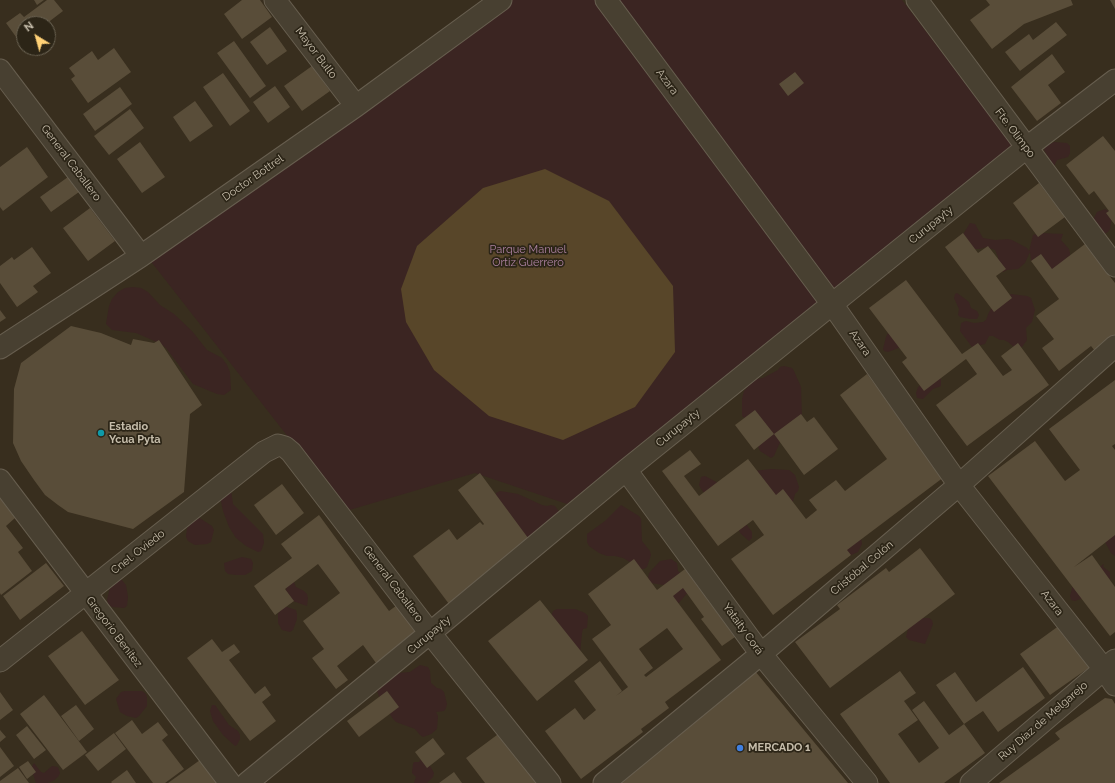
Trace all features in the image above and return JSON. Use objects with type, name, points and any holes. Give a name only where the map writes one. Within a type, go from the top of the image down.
[{"type":"street","name":"Mayor Bullo","points":[[275,0],[356,106]]},
{"type":"street","name":"Doctor Bottrel","points":[[0,348],[141,256],[356,106],[501,0]]},
{"type":"street","name":"Azara","points":[[606,0],[832,304],[959,485],[1111,671]]},
{"type":"street","name":"Fte. Olimpo","points":[[917,0],[1115,266]]},
{"type":"street","name":"General Caballero","points":[[0,70],[141,256]]},
{"type":"street","name":"Curupayty","points":[[247,783],[626,470],[1026,148],[1115,80]]},
{"type":"street","name":"Cristóbal Colón","points":[[604,783],[761,654],[959,485],[1115,346]]},
{"type":"street","name":"General Caballero","points":[[278,446],[285,447],[291,452],[430,633],[550,783]]},
{"type":"street","name":"Cnel. Oviedo","points":[[0,661],[264,452],[278,446]]},
{"type":"street","name":"Yataity Corá","points":[[626,470],[761,654],[867,783]]},
{"type":"street","name":"Gregorio Benitez","points":[[0,480],[85,594],[230,783]]},
{"type":"street","name":"Ruy Díaz de Melgarejo","points":[[971,783],[1111,671]]},
{"type":"green space","name":"Parque Manuel Ortiz Guerrero","points":[[512,0],[902,0],[1013,146],[567,504],[475,473],[346,511],[149,259]]},
{"type":"green space","points":[[1054,142],[1067,143],[1070,146],[1070,153],[1068,157],[1057,160],[1051,173],[1051,161],[1044,150],[1046,146]]},
{"type":"green space","points":[[1105,209],[1110,212],[1112,216],[1110,229],[1104,234],[1096,233],[1093,220],[1097,212]]},
{"type":"green space","points":[[970,223],[975,224],[983,238],[1012,240],[1027,248],[1029,251],[1033,235],[1041,233],[1063,234],[1061,240],[1069,249],[1070,257],[1065,264],[1057,265],[1053,272],[1034,263],[1031,260],[1030,252],[1025,263],[1018,269],[1003,272],[998,266],[998,257],[995,250],[987,247],[979,249],[966,249],[959,241]]},
{"type":"green space","points":[[125,288],[141,288],[148,292],[160,305],[174,314],[192,331],[207,350],[222,358],[230,372],[231,390],[224,395],[217,394],[193,384],[166,348],[159,343],[136,333],[112,330],[106,324],[109,306],[112,299],[118,292]]},
{"type":"green space","points":[[957,293],[969,302],[971,308],[977,311],[979,315],[977,319],[960,317],[958,315],[959,309],[954,298],[955,294]]},
{"type":"green space","points":[[1011,294],[1031,298],[1035,310],[1032,322],[1026,328],[1027,340],[1022,347],[1014,347],[1004,340],[989,336],[985,344],[972,347],[960,331],[961,323],[966,321],[974,323],[983,322],[986,320],[989,312],[996,302]]},
{"type":"green space","points":[[888,333],[900,347],[888,352],[884,351],[883,349]]},
{"type":"green space","points":[[784,366],[792,368],[801,387],[802,418],[781,440],[774,456],[771,458],[760,451],[746,419],[742,416],[742,399],[744,391],[755,379],[763,378]]},
{"type":"green space","points":[[941,376],[941,386],[933,389],[923,399],[917,398],[916,393],[918,387]]},
{"type":"green space","points":[[771,469],[789,470],[795,475],[799,487],[792,505],[708,498],[699,485],[701,477],[705,476],[720,484],[754,471]]},
{"type":"green space","points":[[231,490],[233,504],[263,534],[264,543],[261,551],[258,552],[246,546],[236,538],[229,527],[220,497]]},
{"type":"green space","points":[[500,491],[518,494],[542,505],[555,506],[560,513],[528,544],[493,505],[496,493]]},
{"type":"green space","points":[[621,505],[639,516],[641,519],[642,541],[650,551],[651,555],[647,567],[644,569],[635,569],[630,562],[623,558],[607,556],[599,553],[589,546],[587,542],[587,534],[605,521]]},
{"type":"green space","points":[[198,517],[212,526],[214,530],[211,542],[207,544],[195,545],[188,541],[186,537],[187,528]]},
{"type":"green space","points":[[746,524],[752,532],[752,538],[749,541],[740,533],[738,527]]},
{"type":"green space","points":[[1115,525],[1115,556],[1111,553],[1103,538]]},
{"type":"green space","points":[[860,532],[862,544],[858,552],[849,556],[833,533]]},
{"type":"green space","points":[[242,557],[251,559],[253,563],[252,571],[245,575],[236,575],[228,574],[225,571],[224,563]]},
{"type":"green space","points":[[671,559],[677,563],[678,571],[683,575],[688,592],[678,604],[664,585],[651,583],[648,578],[649,573],[660,561]]},
{"type":"green space","points":[[1104,564],[1103,567],[1110,572],[1110,578],[1107,583],[1083,598],[1075,601],[1071,600],[1070,596],[1073,585]]},
{"type":"green space","points":[[121,579],[126,585],[128,597],[127,606],[124,608],[112,607],[108,604],[107,600],[110,587]]},
{"type":"green space","points":[[293,580],[296,587],[307,594],[307,606],[287,599],[287,586]]},
{"type":"green space","points":[[283,607],[296,610],[297,619],[293,630],[290,632],[282,630],[278,623],[278,614]]},
{"type":"green space","points":[[557,609],[575,609],[585,613],[588,616],[587,628],[583,629],[582,633],[580,654],[550,620],[553,611]]},
{"type":"green space","points":[[916,618],[929,618],[932,620],[933,624],[925,644],[909,640],[906,637],[908,629]]},
{"type":"green space","points":[[420,665],[428,667],[430,671],[431,683],[444,692],[447,704],[444,711],[436,712],[438,716],[437,729],[431,734],[423,737],[415,729],[396,722],[393,719],[380,699],[377,691],[378,687],[389,682],[393,675],[397,673],[410,672]]},
{"type":"green space","points":[[142,691],[146,694],[147,706],[136,718],[127,716],[120,712],[116,699],[121,692]]},
{"type":"green space","points":[[212,705],[215,705],[229,725],[238,731],[240,739],[237,745],[235,746],[223,735],[213,721],[210,711]]},
{"type":"green space","points":[[422,758],[429,764],[434,773],[433,777],[427,783],[414,783],[416,777],[412,773],[413,764],[414,762],[419,762]]},
{"type":"green space","points":[[34,763],[41,772],[44,773],[52,766],[58,767],[60,773],[53,781],[47,783],[36,783],[31,768]]},
{"type":"shaded area","points":[[545,169],[609,201],[673,286],[675,352],[635,407],[563,440],[489,416],[434,370],[406,322],[401,289],[417,246],[483,188]]},
{"type":"building","points":[[34,0],[44,0],[37,5]]},
{"type":"building","points":[[47,0],[54,0],[63,11],[56,16],[25,16]]},
{"type":"building","points":[[242,0],[260,0],[272,17],[242,39],[224,14]]},
{"type":"building","points":[[986,0],[1071,0],[1073,5],[1024,24],[992,49],[970,20],[990,5]]},
{"type":"building","points":[[1110,0],[1115,0],[1115,9]]},
{"type":"building","points":[[20,13],[23,16],[16,16],[16,37],[6,23]]},
{"type":"building","points":[[1056,22],[1067,35],[1020,71],[1005,52],[1029,34],[1033,40]]},
{"type":"building","points":[[270,27],[287,51],[267,65],[250,42]]},
{"type":"building","points":[[234,41],[266,86],[250,98],[217,53]]},
{"type":"building","points":[[114,48],[131,72],[88,103],[71,79],[75,76],[69,68],[92,51],[98,60]]},
{"type":"building","points":[[1052,54],[1065,72],[1048,85],[1061,103],[1037,121],[1011,87]]},
{"type":"building","points":[[312,66],[330,91],[302,111],[284,86]]},
{"type":"building","points":[[795,72],[804,83],[788,96],[779,84]]},
{"type":"building","points":[[223,73],[250,111],[230,126],[203,87]]},
{"type":"building","points":[[275,86],[290,107],[268,123],[253,102]]},
{"type":"building","points":[[120,87],[132,104],[95,131],[83,114]]},
{"type":"building","points":[[195,101],[213,126],[190,142],[173,117]]},
{"type":"building","points":[[130,109],[144,128],[109,155],[94,136]]},
{"type":"building","points":[[1103,136],[1115,151],[1115,225],[1106,213],[1109,211],[1094,191],[1089,195],[1066,165]]},
{"type":"building","points":[[140,142],[165,177],[142,193],[117,159]]},
{"type":"building","points":[[27,147],[48,177],[3,211],[0,207],[0,167]]},
{"type":"building","points":[[68,177],[79,192],[51,212],[40,197]]},
{"type":"building","points":[[1039,183],[1065,217],[1038,237],[1013,203]]},
{"type":"building","points":[[90,208],[115,241],[88,261],[63,228]]},
{"type":"building","points":[[963,233],[978,253],[988,246],[1006,269],[996,276],[1012,298],[994,312],[945,247]]},
{"type":"building","points":[[1085,244],[1115,283],[1115,336],[1095,351],[1091,346],[1059,371],[1042,348],[1054,339],[1036,316],[1059,299],[1031,261],[1041,254],[1052,269]]},
{"type":"building","points":[[32,247],[51,273],[33,286],[38,292],[17,307],[0,283],[0,266],[12,257],[14,260]]},
{"type":"building","points":[[906,280],[962,354],[978,343],[1003,376],[1012,370],[1001,356],[1018,343],[1049,385],[967,446],[936,405],[977,374],[966,359],[924,391],[902,362],[907,358],[869,308]]},
{"type":"building","points":[[0,310],[6,318],[0,322]]},
{"type":"building","name":"Estadio Ycua Pyta","points":[[71,326],[101,333],[131,345],[133,339],[154,343],[159,340],[202,405],[190,414],[184,492],[133,529],[68,512],[58,505],[45,495],[34,480],[21,461],[13,443],[14,389],[21,363]]},
{"type":"building","points":[[867,374],[944,477],[847,550],[851,555],[773,615],[731,559],[764,535],[753,520],[718,546],[662,471],[690,450],[701,464],[684,476],[699,496],[748,459],[776,495],[783,489],[806,519],[817,510],[809,500],[836,480],[845,491],[887,459],[840,395]]},
{"type":"building","points":[[1115,380],[1115,444],[1112,446],[1115,450],[1115,535],[1074,567],[1092,555],[1115,587],[1115,632],[1110,636],[988,476],[1035,441],[1065,481],[1080,470],[1049,429]]},
{"type":"building","points":[[755,410],[774,434],[754,450],[735,425]]},
{"type":"building","points":[[801,414],[807,422],[814,417],[838,449],[804,475],[774,434]]},
{"type":"building","points":[[480,473],[531,542],[449,604],[413,556],[449,529],[457,540],[480,522],[483,525],[484,524],[458,490]]},
{"type":"building","points":[[282,484],[304,513],[276,535],[254,505]]},
{"type":"building","points":[[0,498],[15,518],[6,526],[23,548],[18,552],[32,571],[1,595],[0,593]]},
{"type":"building","points":[[319,515],[389,611],[400,603],[420,630],[376,663],[363,645],[337,666],[348,680],[336,689],[312,658],[324,649],[303,621],[340,593],[318,564],[285,589],[294,601],[275,615],[254,586],[292,558],[281,544]]},
{"type":"building","points":[[920,548],[955,594],[830,688],[795,642],[840,609],[837,605],[886,568],[889,572]]},
{"type":"building","points":[[634,559],[657,590],[685,569],[735,637],[722,646],[701,619],[704,617],[683,588],[673,596],[721,660],[665,702],[669,708],[641,729],[643,732],[581,779],[545,731],[575,708],[584,720],[596,710],[574,681],[600,661],[622,691],[616,696],[628,687],[592,639],[611,625],[588,594]],"holes":[[[667,628],[683,649],[646,677],[644,675],[653,668],[639,649]]]},
{"type":"building","points":[[46,563],[64,586],[20,620],[3,596]]},
{"type":"building","points":[[540,600],[588,660],[537,701],[488,641]]},
{"type":"building","points":[[1060,625],[1090,667],[1050,695],[1020,654]]},
{"type":"building","points":[[82,631],[119,680],[85,705],[48,656]]},
{"type":"building","points":[[212,639],[222,652],[234,644],[240,652],[229,660],[255,694],[265,686],[271,695],[262,702],[276,721],[250,741],[187,658]]},
{"type":"building","points":[[1023,667],[1045,698],[998,732],[983,711],[964,724],[936,685],[955,672],[976,702]]},
{"type":"building","name":"MERCADO 1","points":[[755,671],[848,783],[620,783]]},
{"type":"building","points":[[900,671],[916,693],[904,701],[918,720],[898,734],[919,763],[939,748],[912,710],[924,701],[949,735],[964,724],[985,753],[944,783],[890,783],[840,714]]},
{"type":"building","points":[[387,691],[399,707],[359,737],[347,721]]},
{"type":"building","points":[[0,692],[13,710],[0,720]]},
{"type":"building","points":[[44,695],[87,752],[63,770],[20,714]]},
{"type":"building","points":[[1105,698],[1112,699],[1115,704],[1115,783],[999,783],[1060,739],[1055,733]]},
{"type":"building","points":[[76,705],[94,729],[79,741],[61,716]]},
{"type":"building","points":[[132,720],[142,734],[158,722],[168,735],[162,740],[184,769],[165,783],[153,783],[115,733]]},
{"type":"building","points":[[27,726],[46,750],[34,759],[16,735]]},
{"type":"building","points":[[0,730],[6,737],[0,742]]},
{"type":"building","points":[[501,732],[539,783],[485,783],[466,758]]},
{"type":"building","points":[[114,733],[126,749],[98,771],[85,755]]},
{"type":"building","points":[[433,738],[445,754],[427,768],[415,752]]},
{"type":"building","points":[[0,747],[14,766],[0,777]]},
{"type":"building","points":[[200,760],[217,783],[168,783]]},
{"type":"building","points":[[28,761],[36,772],[27,779],[19,767]]},
{"type":"building","points":[[18,768],[29,783],[0,783],[0,781]]},
{"type":"building","points":[[127,770],[136,783],[111,782]]},
{"type":"building","points":[[454,772],[462,783],[439,783]]},
{"type":"place","name":"Estadio Ycua Pyta","points":[[101,433]]},
{"type":"place","name":"MERCADO 1","points":[[740,748]]}]
